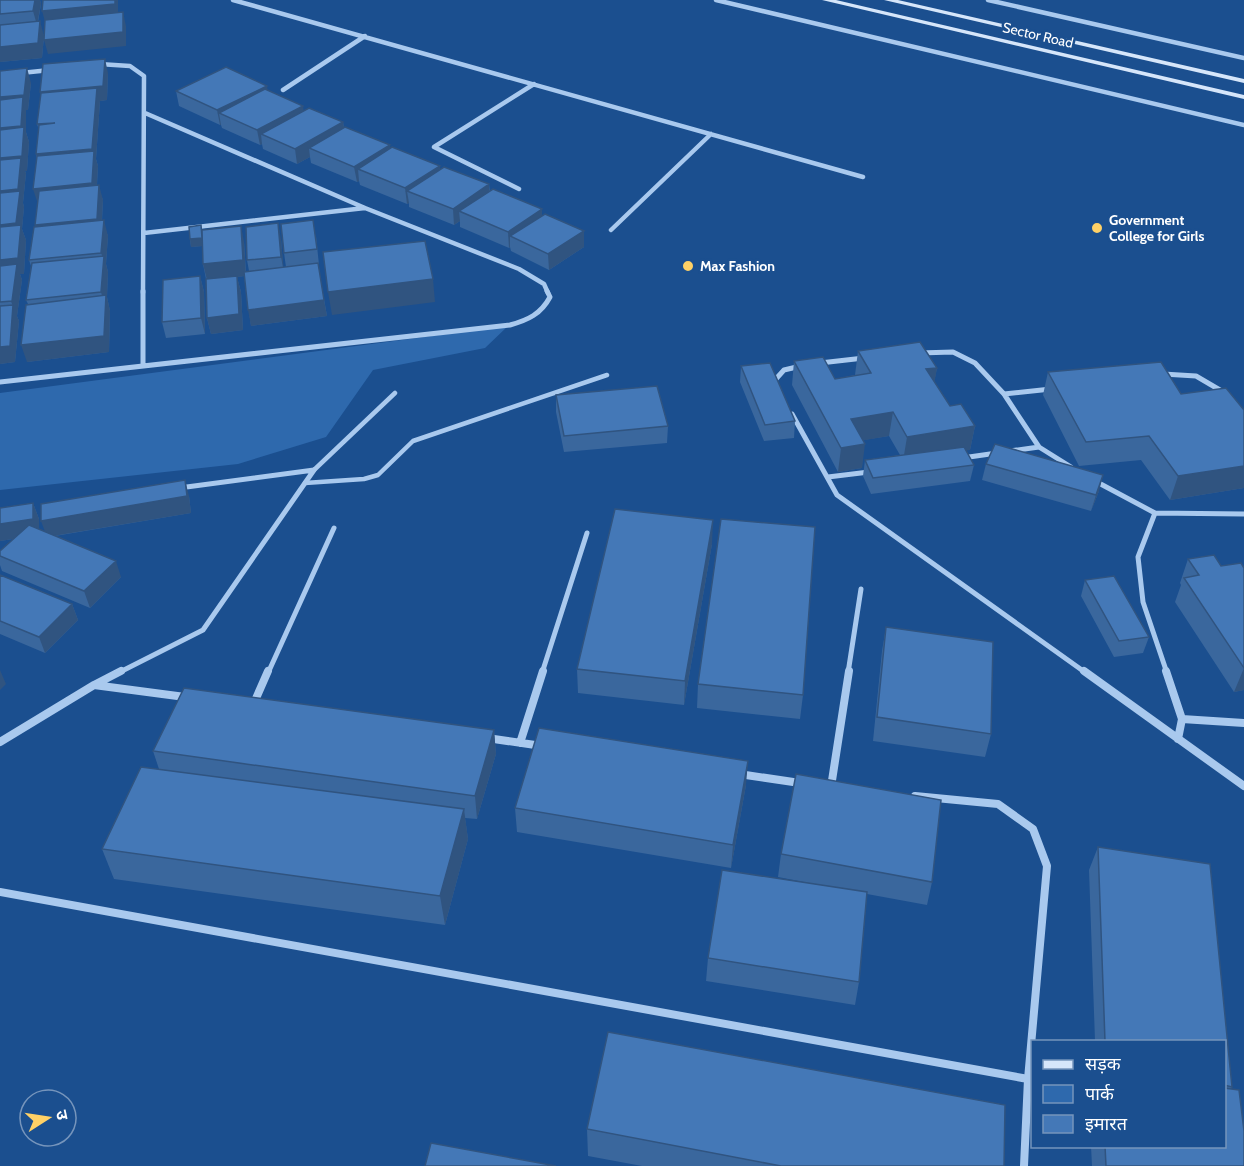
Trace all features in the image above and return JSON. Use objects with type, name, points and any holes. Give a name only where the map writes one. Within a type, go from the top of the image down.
[{"type":"main road","name":"Sector Road","points":[[826,0],[1244,97]]},
{"type":"main road","name":"Sector Road","points":[[888,0],[1244,81]]},
{"type":"street","points":[[233,0],[863,177]]},
{"type":"street","points":[[716,0],[1244,125]]},
{"type":"street","points":[[988,0],[1244,58]]},
{"type":"street","points":[[283,90],[365,36]]},
{"type":"street","points":[[89,65],[112,63],[129,65],[139,69],[144,76],[143,365]]},
{"type":"street","points":[[11,74],[56,69]]},
{"type":"street","points":[[519,189],[434,147],[534,84]]},
{"type":"street","points":[[0,382],[510,325],[534,319],[544,309],[550,297],[544,284],[537,278],[469,247],[365,208],[145,113]]},
{"type":"street","points":[[611,230],[711,134]]},
{"type":"street","points":[[144,233],[365,208]]},
{"type":"street","points":[[907,354],[953,352],[975,363],[1004,394],[1039,447],[1078,471]]},
{"type":"street","points":[[780,394],[775,380],[784,370],[808,364],[874,357]]},
{"type":"street","points":[[1152,376],[1174,373],[1201,376],[1231,400]]},
{"type":"street","points":[[1004,394],[1061,387]]},
{"type":"street","points":[[785,403],[837,495],[1244,786]]},
{"type":"street","points":[[957,459],[1039,447]]},
{"type":"street","points":[[0,741],[94,685],[203,630],[314,470]]},
{"type":"street","points":[[175,488],[314,470]]},
{"type":"street","points":[[828,477],[874,471]]},
{"type":"street","points":[[1088,477],[1155,513],[1244,513]]},
{"type":"street","points":[[1155,513],[1138,557],[1143,602],[1182,719],[1178,739]]},
{"type":"street","points":[[252,706],[334,528]]},
{"type":"street","points":[[520,743],[587,533]]},
{"type":"street","points":[[831,787],[861,589]]},
{"type":"street","points":[[94,685],[195,699]]},
{"type":"street","points":[[241,705],[264,708]]},
{"type":"street","points":[[1182,719],[1244,723]]},
{"type":"street","points":[[474,737],[555,748]]},
{"type":"street","points":[[728,772],[808,784]]},
{"type":"street","points":[[820,785],[843,788]]},
{"type":"street","points":[[903,794],[998,804],[1033,829],[1047,866],[1031,1040]]},
{"type":"street","points":[[0,892],[1028,1078]]},
{"type":"street","points":[[1024,1166],[1031,1045]]},
{"type":"lane","points":[[305,483],[364,479],[378,475],[413,441],[607,375]]},
{"type":"lane","points":[[314,470],[394,393]]},
{"type":"green space","points":[[508,326],[485,348],[373,370],[326,437],[238,464],[0,490],[0,393]]},
{"type":"building","points":[[0,0],[35,0],[33,11],[0,14]]},
{"type":"building","points":[[43,0],[115,0],[115,4],[42,11]]},
{"type":"building","points":[[123,12],[123,32],[44,40],[45,20]]},
{"type":"building","points":[[40,21],[38,43],[0,47],[0,25]]},
{"type":"building","points":[[105,59],[103,86],[40,92],[43,64]]},
{"type":"building","points":[[226,67],[267,86],[217,110],[176,91]]},
{"type":"building","points":[[27,68],[24,95],[0,97],[0,71]]},
{"type":"building","points":[[97,88],[92,149],[36,154],[39,125],[55,123],[37,124],[41,93]]},
{"type":"building","points":[[265,89],[303,106],[257,130],[219,113]]},
{"type":"building","points":[[23,97],[21,126],[0,128],[0,100]]},
{"type":"building","points":[[309,108],[343,122],[295,149],[261,134]]},
{"type":"building","points":[[24,127],[22,156],[0,158],[0,130]]},
{"type":"building","points":[[345,127],[390,145],[354,167],[309,148]]},
{"type":"building","points":[[392,147],[440,166],[405,188],[358,169]]},
{"type":"building","points":[[94,151],[92,183],[33,189],[37,156]]},
{"type":"building","points":[[21,158],[18,189],[0,191],[0,160]]},
{"type":"building","points":[[444,167],[489,184],[453,209],[407,191]]},
{"type":"building","points":[[99,185],[97,219],[35,225],[39,191]]},
{"type":"building","points":[[493,189],[542,209],[508,232],[459,211]]},
{"type":"building","points":[[20,191],[16,223],[0,225],[0,193]]},
{"type":"building","points":[[545,214],[584,231],[548,254],[510,236]]},
{"type":"building","points":[[104,220],[101,253],[29,260],[34,227]]},
{"type":"building","points":[[313,220],[317,249],[284,253],[281,224]]},
{"type":"building","points":[[278,223],[281,257],[247,260],[246,227]]},
{"type":"building","points":[[21,225],[18,258],[0,260],[0,227]]},
{"type":"building","points":[[201,225],[202,238],[190,239],[189,227]]},
{"type":"building","points":[[241,226],[243,260],[203,264],[202,230]]},
{"type":"building","points":[[425,241],[433,279],[328,292],[323,252]]},
{"type":"building","points":[[104,256],[101,292],[26,300],[32,263]]},
{"type":"building","points":[[318,263],[324,300],[248,310],[244,272]]},
{"type":"building","points":[[17,264],[12,301],[0,302],[0,266]]},
{"type":"building","points":[[200,276],[201,318],[162,322],[163,280]]},
{"type":"building","points":[[237,276],[239,314],[207,318],[206,279]]},
{"type":"building","points":[[106,295],[104,336],[21,345],[26,305]]},
{"type":"building","points":[[13,305],[10,346],[0,347],[0,306]]},
{"type":"building","points":[[920,342],[937,368],[926,369],[950,406],[961,404],[975,426],[907,437],[893,412],[851,419],[865,444],[841,448],[794,361],[823,357],[835,379],[871,373],[858,351]]},
{"type":"building","points":[[1161,362],[1181,394],[1226,388],[1244,410],[1244,466],[1178,476],[1149,436],[1086,442],[1048,372]]},
{"type":"building","points":[[770,363],[795,421],[765,425],[741,366]]},
{"type":"building","points":[[657,386],[668,426],[564,436],[556,395]]},
{"type":"building","points":[[995,444],[1103,475],[1096,495],[986,464]]},
{"type":"building","points":[[964,447],[974,465],[873,478],[865,460]]},
{"type":"building","points":[[185,480],[187,496],[41,521],[41,504]]},
{"type":"building","points":[[33,503],[33,519],[0,524],[0,508]]},
{"type":"building","points":[[615,509],[713,520],[685,681],[577,669]]},
{"type":"building","points":[[721,519],[815,527],[803,695],[698,684]]},
{"type":"building","points":[[29,525],[116,561],[84,591],[0,556],[0,551]]},
{"type":"building","points":[[1214,555],[1221,566],[1241,563],[1244,568],[1244,668],[1184,578],[1199,575],[1188,559]]},
{"type":"building","points":[[0,575],[72,604],[39,637],[0,621]]},
{"type":"building","points":[[1114,576],[1149,637],[1119,641],[1085,580]]},
{"type":"building","points":[[886,627],[993,642],[991,734],[877,717]]},
{"type":"building","points":[[184,688],[494,730],[475,796],[153,751]]},
{"type":"building","points":[[539,728],[748,761],[733,845],[515,808]]},
{"type":"building","points":[[141,767],[464,809],[440,896],[102,849]]},
{"type":"building","points":[[796,774],[941,800],[932,882],[781,854]]},
{"type":"building","points":[[1098,847],[1210,864],[1232,1087],[1226,1086],[1226,1040],[1105,1040]]},
{"type":"building","points":[[722,870],[867,892],[859,982],[708,958]]},
{"type":"building","points":[[608,1032],[1005,1105],[1004,1166],[781,1166],[587,1129]]},
{"type":"building","points":[[1226,1088],[1239,1090],[1244,1131],[1244,1166],[1106,1166],[1105,1148],[1226,1148]]},
{"type":"building","points":[[431,1143],[556,1166],[425,1166]]},
{"type":"place","name":"Government College for Girls","points":[[1097,228]]},
{"type":"place","name":"Max Fashion","points":[[688,266]]}]
